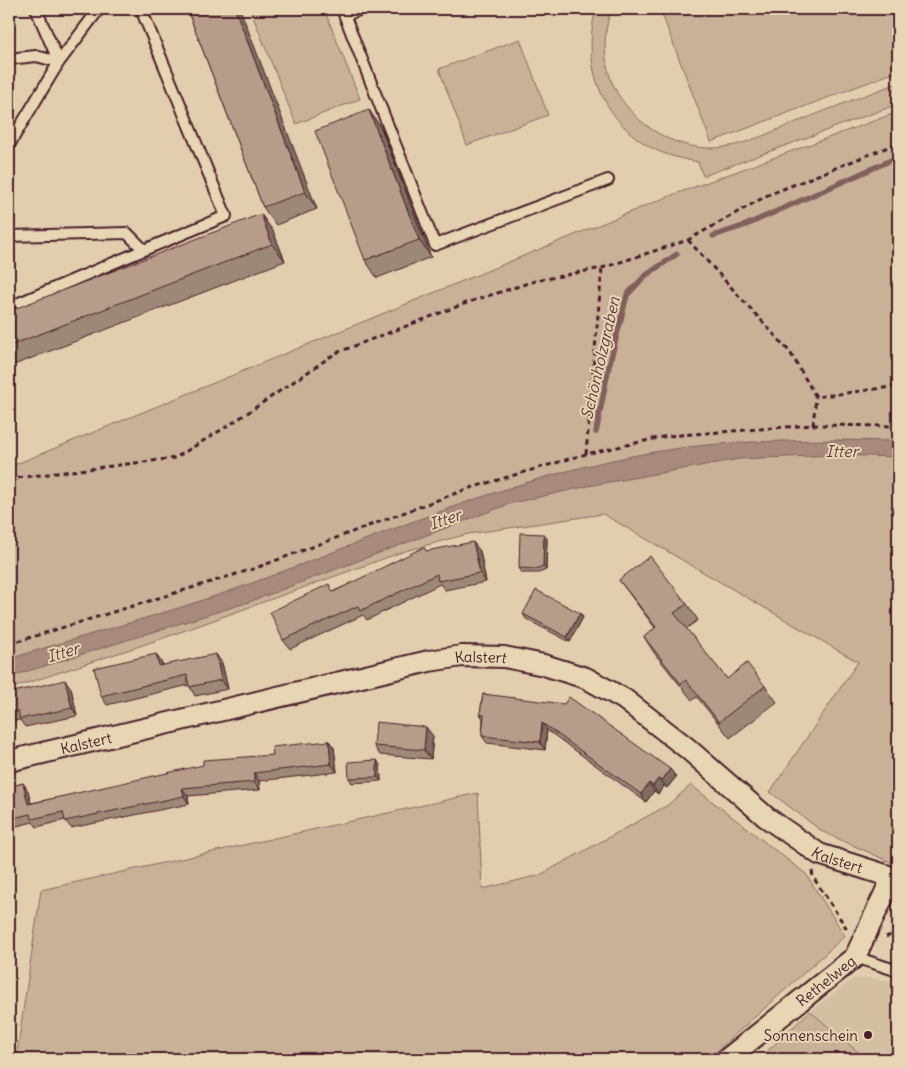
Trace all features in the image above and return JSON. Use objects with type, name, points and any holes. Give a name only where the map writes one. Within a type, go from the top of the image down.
[{"type":"street","name":"Kalstert","points":[[9,760],[428,661],[462,656],[504,658],[544,664],[586,678],[624,699],[688,748],[766,817],[818,854],[895,878]]},
{"type":"street","name":"Rethelweg","points":[[727,1059],[857,953],[895,878]]},
{"type":"lane","points":[[36,9],[59,62]]},
{"type":"lane","points":[[9,145],[59,62],[99,9]]},
{"type":"lane","points":[[19,303],[226,216],[141,9]]},
{"type":"lane","points":[[362,9],[344,12],[434,245],[608,180]]},
{"type":"lane","points":[[9,59],[36,56],[59,62]]},
{"type":"lane","points":[[9,236],[127,233],[144,250]]},
{"type":"lane","points":[[857,953],[898,971]]},
{"type":"path","points":[[9,479],[174,458],[231,424],[336,353],[469,302],[535,281],[602,268],[688,240],[768,195],[898,143]]},
{"type":"path","points":[[688,240],[790,352],[816,397],[813,425]]},
{"type":"path","points":[[586,454],[602,268]]},
{"type":"path","points":[[816,397],[898,386]]},
{"type":"path","points":[[9,644],[253,569],[467,489],[586,454],[667,436],[813,425],[898,426]]},
{"type":"path","points":[[811,862],[813,877],[857,953]]},
{"type":"shaded area","points":[[250,9],[324,9],[360,99],[296,124]]},
{"type":"shaded area","points":[[596,9],[611,9],[605,46],[608,70],[617,93],[634,115],[646,125],[659,134],[688,145],[703,148],[719,148],[743,143],[898,83],[898,104],[703,176],[698,162],[661,152],[633,135],[607,105],[599,88],[591,50]]},
{"type":"shaded area","points":[[660,9],[898,9],[898,71],[711,142]]},
{"type":"shaded area","points":[[520,39],[548,115],[467,145],[439,69]]},
{"type":"shaded area","points":[[898,112],[898,863],[888,861],[823,832],[770,792],[858,662],[603,514],[468,534],[405,551],[161,639],[9,689],[9,467],[667,197]]},
{"type":"shaded area","points":[[691,785],[806,874],[845,936],[708,1059],[16,1059],[41,890],[478,793],[482,889],[540,875],[668,805]]},
{"type":"shaded area","name":"Sonnenschein","points":[[869,978],[898,982],[898,1059],[866,1059],[810,1011],[853,979]]},
{"type":"shaded area","points":[[810,1011],[866,1059],[759,1059]]},
{"type":"water","name":"Itter","points":[[898,441],[898,457],[835,455],[739,459],[593,485],[512,503],[249,602],[9,677],[9,659],[215,596],[405,524],[514,486],[624,457],[681,448],[759,442]]},
{"type":"building","points":[[187,9],[235,9],[305,192],[263,207]]},
{"type":"building","points":[[369,110],[419,240],[365,260],[315,131]]},
{"type":"building","points":[[261,214],[272,244],[9,346],[9,311]]},
{"type":"building","points":[[520,533],[544,534],[543,566],[536,569],[519,568]]},
{"type":"building","points":[[473,542],[480,573],[438,581],[437,574],[360,611],[358,606],[283,640],[270,612],[329,584],[333,592],[424,547],[426,551]]},
{"type":"building","points":[[650,556],[687,604],[674,613],[727,679],[747,663],[765,686],[719,722],[686,680],[681,684],[644,637],[656,627],[619,580]]},
{"type":"building","points":[[536,590],[580,613],[567,637],[523,614]]},
{"type":"building","points":[[156,654],[159,666],[216,654],[221,680],[189,687],[187,675],[101,696],[94,668]]},
{"type":"building","points":[[65,680],[72,708],[20,719],[18,711],[9,713],[9,693]]},
{"type":"building","points":[[483,694],[564,704],[569,697],[670,769],[662,781],[658,779],[653,786],[649,783],[641,794],[542,723],[540,742],[482,736],[484,715],[480,714]]},
{"type":"building","points":[[376,722],[426,727],[424,750],[374,746]]},
{"type":"building","points":[[329,741],[331,764],[254,773],[254,782],[182,788],[184,796],[65,821],[63,812],[32,819],[30,814],[9,819],[9,787],[23,783],[28,804],[203,765],[203,760],[273,755],[272,747]]},
{"type":"building","points":[[377,760],[377,777],[349,778],[348,762]]},
{"type":"waterway","name":"Schönholzgraben","points":[[713,236],[746,225],[898,157]]},
{"type":"waterway","name":"Schönholzgraben","points":[[596,432],[609,366],[627,295],[645,276],[677,254]]},
{"type":"place","name":"Sonnenschein","points":[[868,1035]]}]
